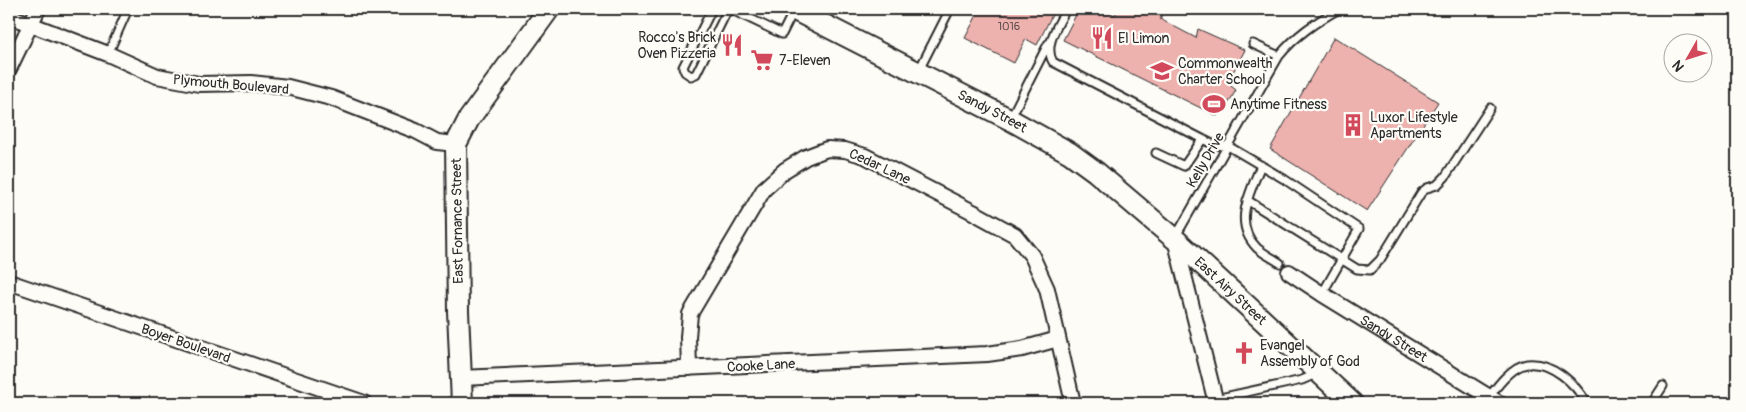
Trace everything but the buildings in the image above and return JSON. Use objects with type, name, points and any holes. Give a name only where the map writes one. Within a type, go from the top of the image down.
[{"type":"main road","name":"East Fornance Street","points":[[462,403],[458,311],[456,144],[469,119],[549,9]]},
{"type":"main road","name":"Sandy Street","points":[[794,9],[1050,140],[1090,167],[1175,239]]},
{"type":"main road","name":"East Airy Street","points":[[1175,239],[1349,402]]},
{"type":"street","points":[[9,69],[38,9]]},
{"type":"street","name":"Plymouth Boulevard","points":[[9,16],[108,54],[157,76],[199,84],[251,83],[288,87],[331,98],[416,131],[437,142],[456,144]]},
{"type":"street","name":"Cedar Lane","points":[[689,368],[688,337],[690,314],[764,189],[785,170],[806,157],[827,149],[846,150],[865,156],[1015,235],[1032,256],[1047,289],[1073,403]]},
{"type":"street","points":[[1175,239],[1215,401]]},
{"type":"street","name":"Sandy Street","points":[[1285,268],[1322,294],[1494,400]]},
{"type":"street","name":"Boyer Boulevard","points":[[9,282],[364,403]]},
{"type":"street","name":"Cooke Lane","points":[[461,378],[987,354],[1022,349],[1058,339]]},
{"type":"lane","points":[[108,54],[128,9]]},
{"type":"lane","points":[[712,9],[682,67],[685,72],[692,76],[696,74],[700,67],[729,9],[782,34],[794,9]]},
{"type":"lane","points":[[918,72],[950,9]]},
{"type":"lane","points":[[1009,119],[1066,9]]},
{"type":"lane","name":"Kelly Drive","points":[[1175,239],[1279,56],[1310,26],[1339,9]]},
{"type":"lane","points":[[1052,37],[1049,55],[1052,62],[1202,140],[1214,145],[1228,146],[1360,229],[1322,294]]},
{"type":"lane","points":[[1253,44],[1279,56]]},
{"type":"lane","points":[[1247,200],[1357,269],[1370,270],[1376,265],[1415,201],[1427,188],[1437,185],[1445,178],[1490,108]]},
{"type":"lane","points":[[1156,153],[1184,166],[1202,140]]},
{"type":"lane","points":[[1261,165],[1243,211],[1248,236],[1258,249],[1285,268]]},
{"type":"lane","points":[[1494,400],[1503,379],[1526,364],[1546,366],[1561,374],[1576,388],[1587,403]]},
{"type":"lane","points":[[1215,401],[1302,380],[1318,373]]},
{"type":"lane","points":[[1652,403],[1663,386]]},
{"type":"place","name":"El Limon","points":[[1102,38]]},
{"type":"place","name":"Rocco's Brick Oven Pizzeria","points":[[732,45]]},
{"type":"place","name":"7-Eleven","points":[[762,60]]},
{"type":"place","name":"Commonwealth Charter School","points":[[1162,71]]},
{"type":"place","name":"Anytime Fitness","points":[[1214,104]]},
{"type":"place","name":"Luxor Lifestyle Apartments","points":[[1353,125]]},
{"type":"place","name":"Evangel Assembly of God","points":[[1244,353]]}]
